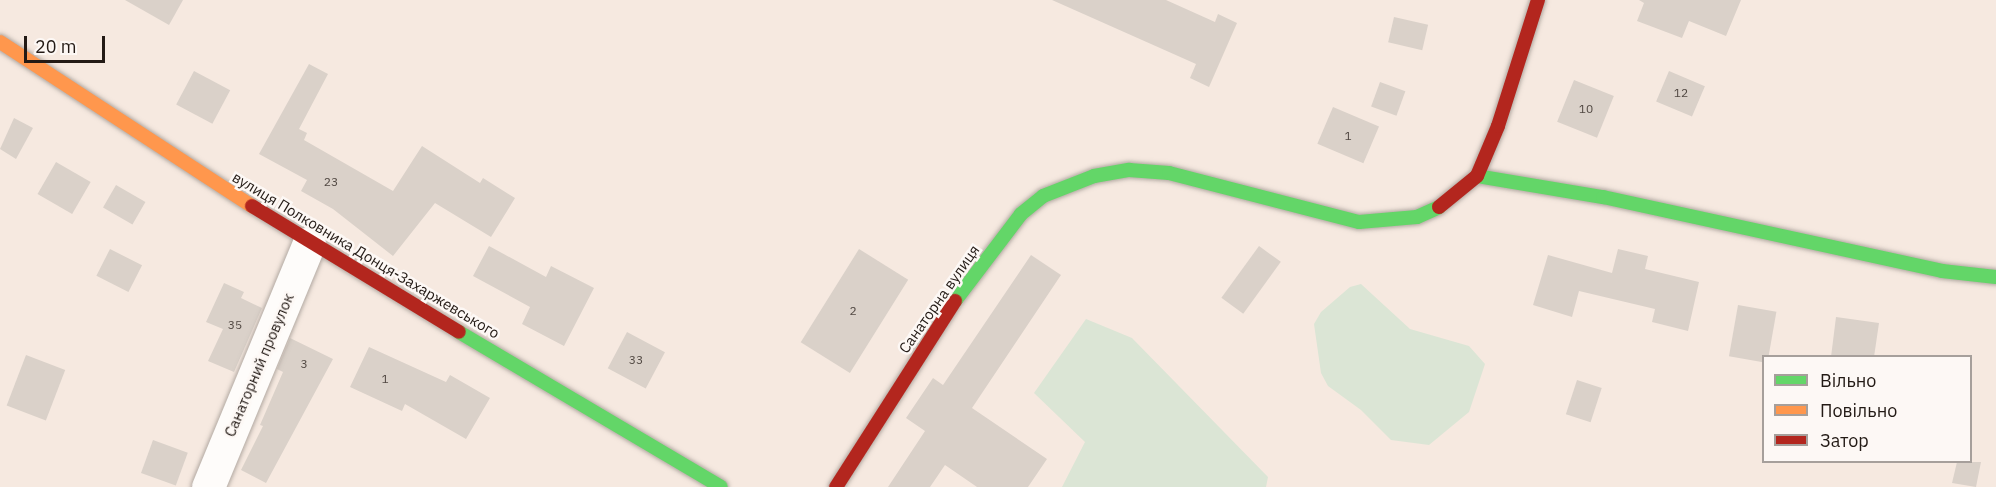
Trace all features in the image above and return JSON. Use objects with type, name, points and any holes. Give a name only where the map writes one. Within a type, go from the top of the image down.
[{"type":"street","points":[[1538,0],[1498,126],[1477,176],[1603,197],[1942,271],[1996,277]]},
{"type":"street","name":"вулиця Полковника Донця-Захаржевського","points":[[0,42],[309,243],[721,487]]},
{"type":"street","name":"Санаторна вулиця","points":[[836,487],[966,284],[1021,214],[1043,196],[1094,176],[1129,170],[1169,172],[1327,215],[1359,222],[1389,222],[1417,217],[1442,206],[1477,176]]},
{"type":"street","name":"Санаторний провулок","points":[[208,487],[309,243]]},
{"type":"green space","points":[[1361,284],[1410,329],[1469,346],[1485,364],[1469,412],[1429,445],[1391,440],[1361,410],[1328,386],[1321,373],[1314,324],[1321,312],[1350,287]]},
{"type":"green space","points":[[1086,319],[1132,338],[1268,477],[1266,487],[1062,487],[1085,442],[1034,393]]},
{"type":"building","points":[[125,0],[183,0],[169,25]]},
{"type":"building","points":[[1052,0],[1166,0],[1215,22],[1218,14],[1237,23],[1209,87],[1190,78],[1196,64]]},
{"type":"building","points":[[1639,0],[1741,0],[1726,36],[1689,21],[1682,38],[1637,21],[1644,3]]},
{"type":"building","points":[[1394,17],[1428,25],[1422,50],[1388,42]]},
{"type":"building","points":[[309,64],[328,74],[299,129],[307,133],[304,140],[393,191],[422,146],[480,183],[483,178],[515,198],[491,237],[435,203],[393,256],[333,209],[301,191],[307,180],[259,154]]},
{"type":"building","points":[[194,71],[230,90],[212,124],[176,105]]},
{"type":"building","points":[[1669,71],[1705,86],[1692,117],[1656,101]]},
{"type":"building","points":[[1574,80],[1614,96],[1597,138],[1557,122]]},
{"type":"building","points":[[1380,82],[1405,91],[1396,116],[1371,106]]},
{"type":"building","points":[[1333,107],[1379,127],[1363,163],[1317,144]]},
{"type":"building","points":[[14,118],[33,128],[16,159],[0,149]]},
{"type":"building","points":[[56,162],[91,182],[72,214],[38,194]]},
{"type":"building","points":[[116,185],[145,202],[132,225],[103,208]]},
{"type":"building","points":[[489,246],[546,277],[551,266],[594,288],[564,346],[522,324],[530,307],[473,276]]},
{"type":"building","points":[[1259,246],[1281,262],[1243,314],[1221,298]]},
{"type":"building","points":[[110,249],[142,265],[128,292],[96,276]]},
{"type":"building","points":[[859,249],[908,280],[850,373],[801,342]]},
{"type":"building","points":[[1618,249],[1648,256],[1645,269],[1699,282],[1688,331],[1652,322],[1655,309],[1579,291],[1572,317],[1533,305],[1548,255],[1612,273]]},
{"type":"building","points":[[1031,255],[1061,275],[972,408],[1047,459],[1028,487],[977,487],[945,465],[930,487],[888,487],[925,431],[906,418],[933,378],[943,385]]},
{"type":"building","points":[[224,283],[244,292],[241,298],[262,308],[234,372],[208,361],[223,329],[206,322]]},
{"type":"building","points":[[1738,305],[1776,312],[1769,355],[1762,355],[1762,362],[1729,356]]},
{"type":"building","points":[[1836,317],[1879,323],[1874,355],[1831,355]]},
{"type":"building","points":[[627,332],[665,352],[646,388],[608,368]]},
{"type":"building","points":[[290,338],[333,359],[266,483],[241,470],[263,426],[260,425],[283,372],[277,369]]},
{"type":"building","points":[[369,347],[446,382],[450,375],[490,398],[466,439],[405,404],[402,411],[350,387]]},
{"type":"building","points":[[26,355],[65,370],[46,420],[7,405]]},
{"type":"building","points":[[1577,380],[1602,388],[1591,422],[1566,414]]},
{"type":"building","points":[[153,440],[188,453],[176,486],[141,473]]},
{"type":"building","points":[[1981,462],[1976,487],[1952,483],[1957,463]]},
{"type":"traffic: fast","points":[[955,301],[1021,214],[1043,196],[1094,176],[1129,170],[1169,173],[1359,222],[1417,217],[1439,207]]},
{"type":"traffic: fast","points":[[1477,176],[1603,197],[1942,271],[1996,277]]},
{"type":"traffic: fast","points":[[459,332],[721,487]]},
{"type":"traffic: slow","points":[[0,42],[252,206]]},
{"type":"traffic: jam","points":[[1439,207],[1477,176],[1498,126],[1538,0]]},
{"type":"traffic: jam","points":[[252,206],[459,332]]},
{"type":"traffic: jam","points":[[836,487],[955,301]]}]
